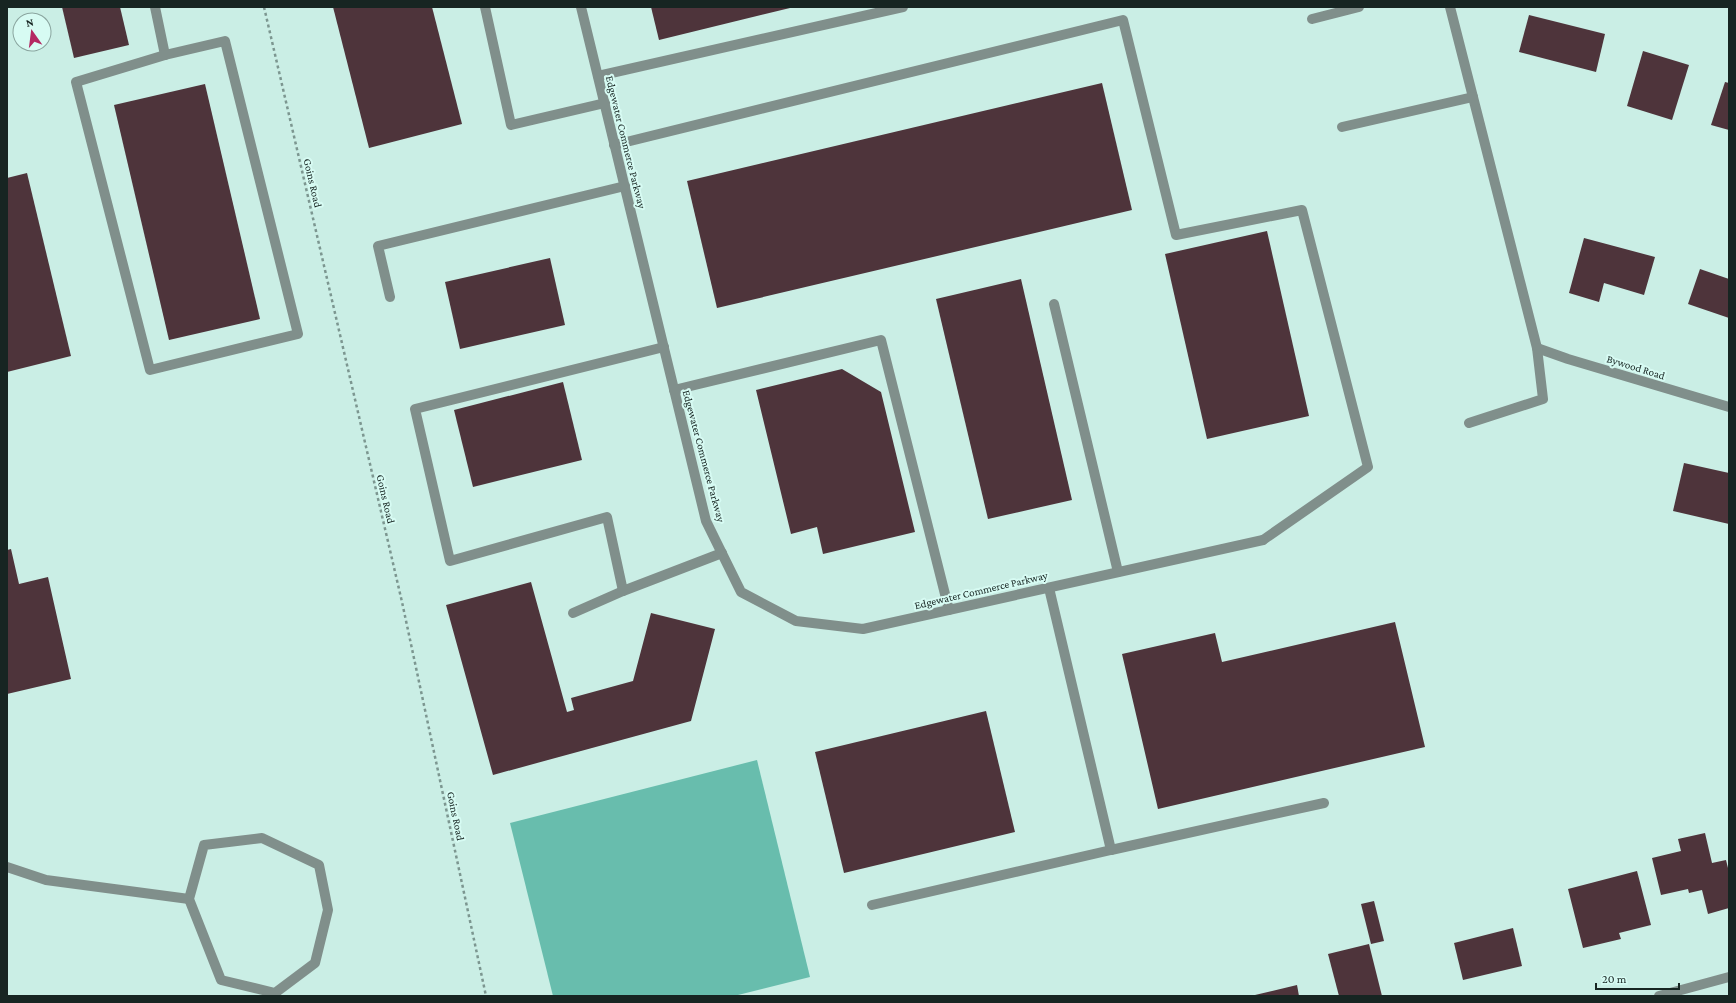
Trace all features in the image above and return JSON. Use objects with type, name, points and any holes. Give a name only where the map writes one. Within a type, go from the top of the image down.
[{"type":"street","points":[[155,7],[165,55]]},
{"type":"street","points":[[484,7],[511,125],[605,103]]},
{"type":"street","name":"Edgewater Commerce Parkway","points":[[581,7],[614,145],[706,520],[742,592],[796,621],[863,629],[1263,540],[1368,467],[1302,210],[1176,235],[1124,20],[614,145]]},
{"type":"street","points":[[598,76],[903,7]]},
{"type":"street","points":[[1312,19],[1359,7]]},
{"type":"street","points":[[1450,7],[1537,348],[1543,399],[1468,423]]},
{"type":"street","points":[[225,41],[298,334],[150,370],[76,82],[165,55],[225,41]]},
{"type":"street","points":[[1342,127],[1473,97]]},
{"type":"street","points":[[390,297],[378,246],[625,186]]},
{"type":"street","points":[[1054,304],[1118,572]]},
{"type":"street","points":[[674,390],[881,340],[949,610]]},
{"type":"street","points":[[623,591],[607,517],[450,561],[415,409],[664,347]]},
{"type":"street","name":"Bywood Road","points":[[1537,348],[1568,359],[1729,407]]},
{"type":"street","points":[[573,613],[623,591],[722,553]]},
{"type":"street","points":[[1049,588],[1111,850]]},
{"type":"street","points":[[872,905],[1324,802]]},
{"type":"street","points":[[262,838],[319,865],[328,910],[315,963],[275,993],[221,980],[189,899],[204,845],[262,838]]},
{"type":"street","points":[[7,868],[46,880],[189,899]]},
{"type":"street","points":[[1659,996],[1729,977]]},
{"type":"path","name":"Goins Road","points":[[264,7],[402,602],[486,996]]},
{"type":"shaded area","points":[[757,760],[810,977],[734,996],[553,996],[510,823]]},
{"type":"building","points":[[62,7],[120,7],[129,45],[74,58]]},
{"type":"building","points":[[333,7],[432,7],[462,124],[369,148]]},
{"type":"building","points":[[651,7],[790,7],[790,8],[659,40]]},
{"type":"building","points":[[1529,15],[1605,34],[1596,72],[1519,52]]},
{"type":"building","points":[[1643,51],[1689,65],[1672,120],[1627,106]]},
{"type":"building","points":[[1725,82],[1729,83],[1729,130],[1711,125]]},
{"type":"building","points":[[1102,83],[1132,210],[717,308],[687,181]]},
{"type":"building","points":[[205,84],[260,319],[169,340],[114,105]]},
{"type":"building","points":[[27,173],[71,356],[7,372],[7,178]]},
{"type":"building","points":[[1267,231],[1309,416],[1207,439],[1165,254]]},
{"type":"building","points":[[1584,238],[1655,257],[1644,295],[1604,283],[1599,302],[1569,293]]},
{"type":"building","points":[[550,258],[565,325],[460,349],[445,282]]},
{"type":"building","points":[[1700,269],[1729,279],[1729,318],[1688,304]]},
{"type":"building","points":[[1021,279],[1072,500],[988,519],[936,299]]},
{"type":"building","points":[[842,369],[881,392],[915,532],[823,554],[817,527],[791,534],[756,390]]},
{"type":"building","points":[[563,382],[582,460],[473,487],[454,410]]},
{"type":"building","points":[[1684,463],[1729,473],[1729,524],[1673,511]]},
{"type":"building","points":[[11,549],[19,584],[48,577],[71,679],[7,694],[7,550]]},
{"type":"building","points":[[531,582],[567,712],[574,710],[571,698],[633,681],[651,613],[715,629],[691,721],[493,775],[446,605]]},
{"type":"building","points":[[1395,622],[1425,747],[1158,809],[1122,654],[1215,633],[1222,662]]},
{"type":"building","points":[[986,711],[1015,832],[844,873],[815,752]]},
{"type":"building","points":[[1705,833],[1712,863],[1726,860],[1729,872],[1729,908],[1708,914],[1702,890],[1689,893],[1688,889],[1661,895],[1652,858],[1681,851],[1678,839]]},
{"type":"building","points":[[1637,871],[1651,925],[1619,933],[1621,939],[1583,948],[1568,889]]},
{"type":"building","points":[[1374,901],[1384,941],[1371,944],[1361,904]]},
{"type":"building","points":[[1513,928],[1522,966],[1463,980],[1454,943]]},
{"type":"building","points":[[1369,944],[1382,996],[1339,996],[1328,954]]},
{"type":"building","points":[[1297,985],[1299,996],[1255,995]]}]
